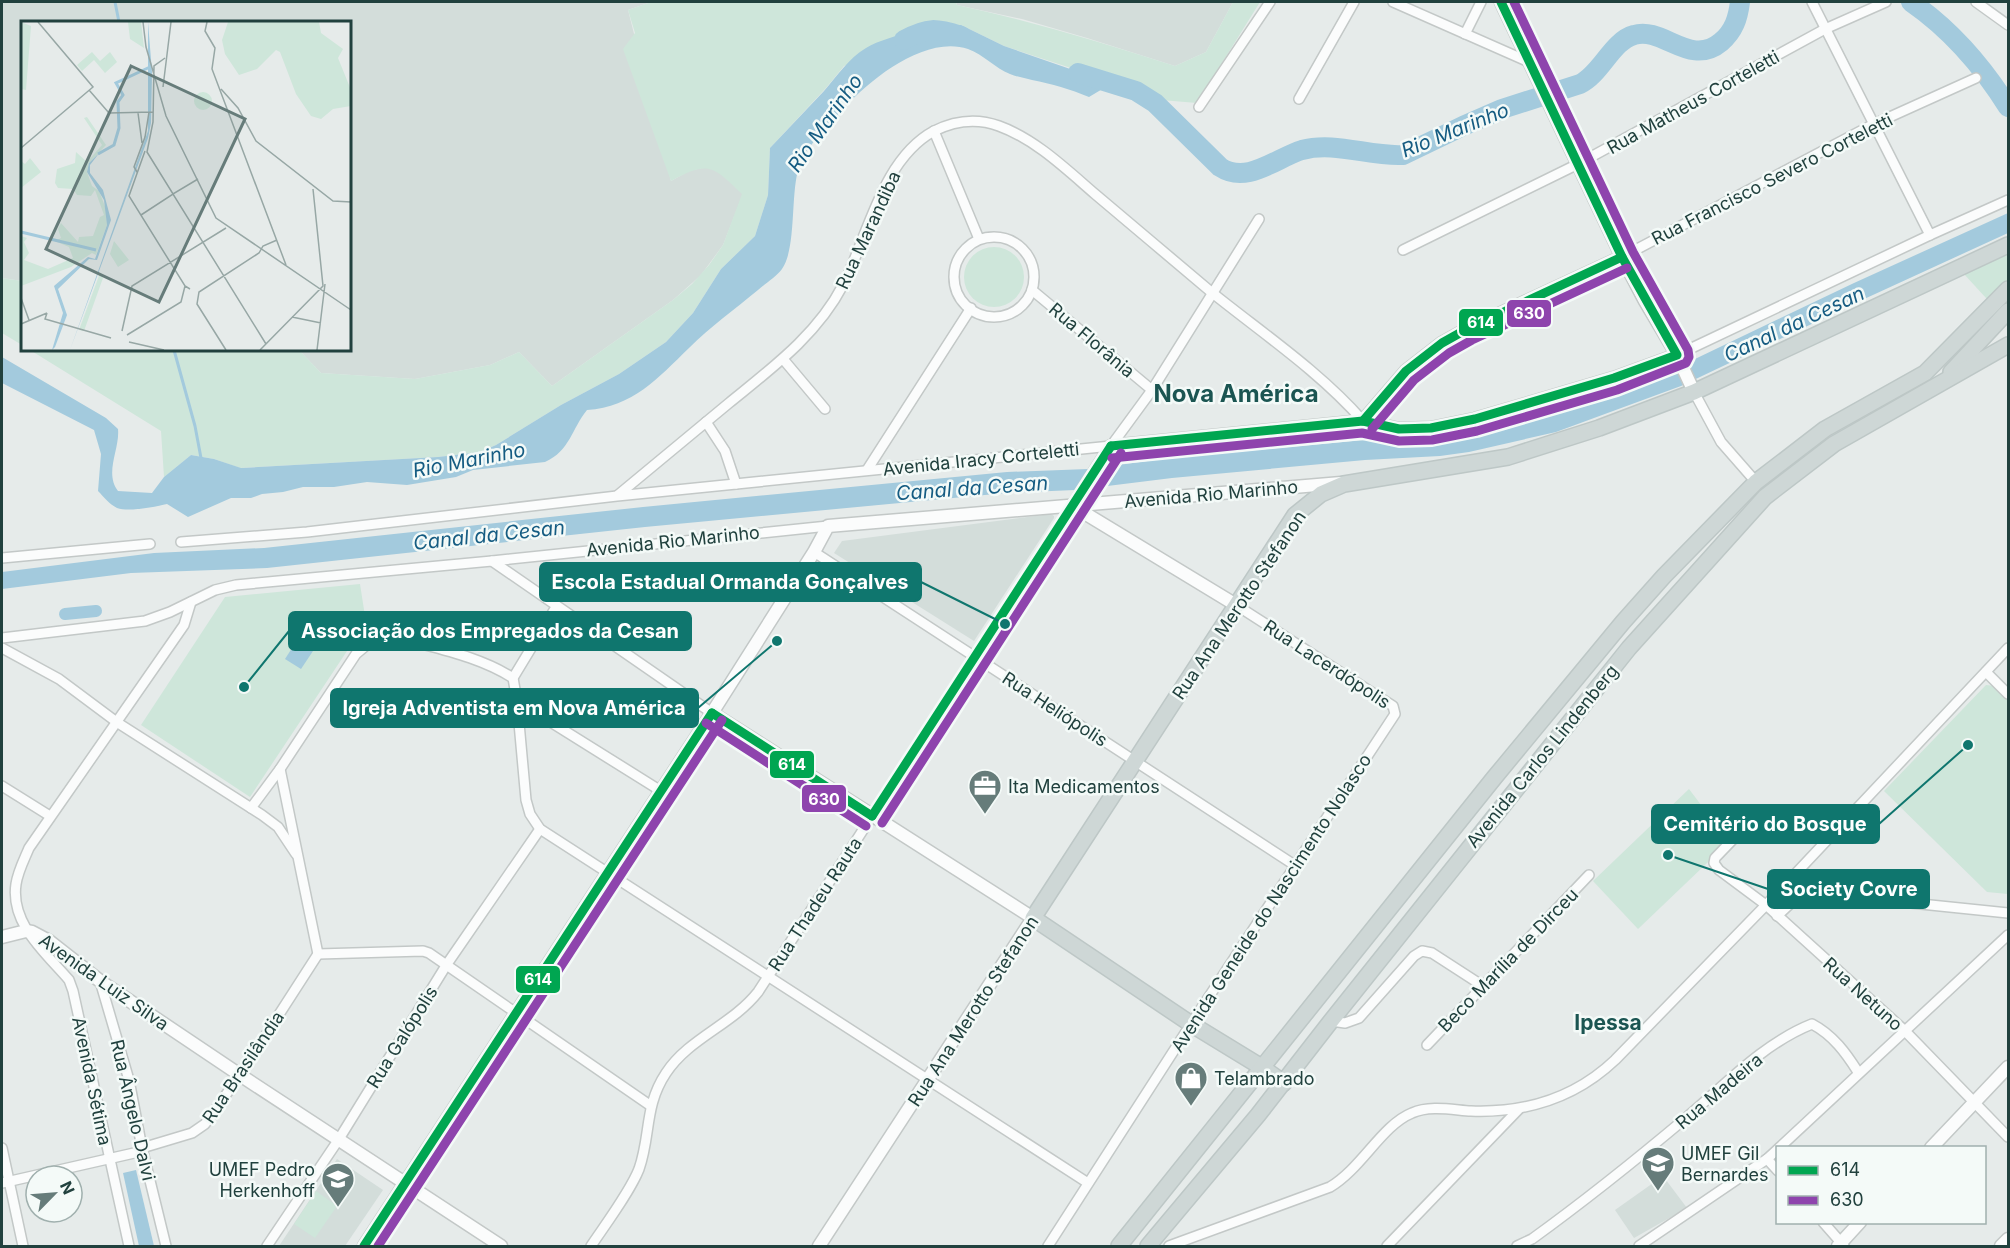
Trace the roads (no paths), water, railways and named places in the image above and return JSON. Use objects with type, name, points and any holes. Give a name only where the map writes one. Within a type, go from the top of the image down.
[{"type":"main road","name":"Rua Ana Merotto Stefanon","points":[[1033,918],[1295,515],[1321,494],[1352,482],[1508,457],[1599,428],[2008,246]]},
{"type":"main road","name":"Avenida Carlos Lindenberg","points":[[1119,1246],[1494,778],[1623,622],[1713,524],[1756,482],[1825,429],[1924,373],[2008,289]]},
{"type":"main road","points":[[1924,394],[1943,380],[2008,311]]},
{"type":"main road","name":"Avenida Carlos Lindenberg","points":[[1148,1246],[1284,1083],[1331,1020],[1629,648],[1765,497],[1834,444],[2008,345]]},
{"type":"main road","points":[[1033,918],[1284,1083]]},
{"type":"street","points":[[1199,107],[1270,2]]},
{"type":"street","points":[[1299,99],[1354,2]]},
{"type":"street","points":[[1393,2],[1529,62]]},
{"type":"street","points":[[1465,34],[1481,2]]},
{"type":"street","points":[[1501,2],[1645,301],[1679,360],[1721,442],[1756,482]]},
{"type":"street","points":[[1812,2],[1872,125],[1930,235]]},
{"type":"street","name":"Rua Matheus Corteletti","points":[[1402,250],[1578,164],[1825,29],[1886,2]]},
{"type":"street","points":[[1976,2],[2008,25]]},
{"type":"street","name":"Rua Francisco Severo Corteletti","points":[[1363,421],[1406,371],[1442,343],[1467,329],[1622,256],[1872,125],[1976,78]]},
{"type":"street","name":"Rua Marandiba","points":[[617,495],[783,359],[814,329],[844,283],[893,172],[908,153],[934,131],[955,123],[983,121],[998,125],[1020,136],[1054,159],[1213,293],[1325,383],[1363,421]]},
{"type":"street","points":[[934,131],[980,239]]},
{"type":"street","name":"Avenida Iracy Corteletti","points":[[181,542],[307,532],[617,495],[1363,421],[1388,427],[1431,428],[1475,419],[1679,360],[1930,235],[2008,200]]},
{"type":"street","name":"Rua Thadeu Rauta","points":[[591,1246],[636,1175],[641,1161],[651,1106],[662,1079],[676,1060],[693,1045],[740,1011],[754,997],[768,977],[1111,446],[1152,390],[1259,219]]},
{"type":"street","points":[[1002,237],[1013,241],[1029,257],[1034,279],[1032,291],[1020,308],[1001,316],[980,314],[962,300],[957,289],[956,265],[961,254],[969,245],[980,239],[1002,237]]},
{"type":"street","name":"Rua Florânia","points":[[1032,291],[1152,390]]},
{"type":"street","points":[[867,470],[971,308]]},
{"type":"street","points":[[783,359],[825,409]]},
{"type":"street","points":[[1378,404],[1381,416],[1388,427]]},
{"type":"street","points":[[706,422],[725,451],[736,484]]},
{"type":"street","name":"Avenida Rio Marinho","points":[[2,638],[145,621],[170,612],[215,590],[236,585],[828,526],[1352,482]]},
{"type":"street","name":"Rua Lacerdópolis","points":[[1073,506],[1236,605],[1394,706],[1396,710]]},
{"type":"street","points":[[364,1246],[609,873],[814,552],[828,526]]},
{"type":"street","points":[[2,558],[150,544]]},
{"type":"street","name":"Rua Heliópolis","points":[[814,552],[1296,866]]},
{"type":"street","points":[[492,561],[712,713],[1033,918]]},
{"type":"street","name":"Avenida Luiz Silva","points":[[191,602],[184,626],[29,848],[15,885],[16,901],[26,931],[50,941],[100,981],[501,1246]]},
{"type":"street","points":[[556,607],[513,678],[526,800],[530,814],[540,829],[1088,1184]]},
{"type":"street","points":[[251,808],[280,769],[356,654],[374,639],[393,636],[479,661],[498,668],[513,678]]},
{"type":"street","points":[[2,648],[59,679],[118,723],[251,808],[278,827],[297,854]]},
{"type":"street","points":[[1168,1246],[1330,1187],[1348,1174],[1396,1123],[1410,1113],[1427,1109],[1492,1112],[1519,1109],[1565,1095],[1600,1073],[1767,905],[2008,648]]},
{"type":"street","points":[[1986,672],[2008,694]]},
{"type":"street","points":[[517,702],[661,791]]},
{"type":"street","name":"Avenida Geneide do Nascimento Nolasco","points":[[1048,1246],[1396,710]]},
{"type":"street","points":[[280,769],[318,954],[423,951],[447,964],[651,1106]]},
{"type":"street","points":[[2,786],[50,816]]},
{"type":"street","name":"Rua Galópolis","points":[[267,1246],[339,1139],[447,964],[540,829]]},
{"type":"street","name":"Rua Netuno","points":[[1742,830],[1716,858],[1714,863],[1719,870],[1767,905],[1904,1030],[2008,1137]]},
{"type":"street","name":"Beco Marília de Dirceu","points":[[1427,1045],[1589,874]]},
{"type":"street","points":[[1777,916],[1793,901],[1882,900],[2008,913]]},
{"type":"street","name":"Rua Ana Merotto Stefanon","points":[[819,1246],[1033,918]]},
{"type":"street","points":[[2,937],[26,931]]},
{"type":"street","name":"Avenida Sétima","points":[[26,931],[69,980],[73,991],[129,1246]]},
{"type":"street","points":[[1780,1146],[2008,935]]},
{"type":"street","points":[[1331,1020],[1345,1023],[1359,1018],[1414,956],[1422,951],[1432,953],[1483,986]]},
{"type":"street","name":"Rua Brasilândia","points":[[5,1182],[109,1160],[201,1128],[240,1075],[318,954]]},
{"type":"street","name":"Rua Ângelo Dalvi","points":[[100,981],[129,1080],[165,1245]]},
{"type":"street","name":"Rua Madeira","points":[[1517,1246],[1532,1239],[1616,1177],[1737,1073],[1797,1030],[1812,1024],[1822,1029],[1845,1053],[1858,1072]]},
{"type":"street","points":[[1933,1146],[2008,1067]]},
{"type":"street","points":[[1387,1246],[1519,1109]]},
{"type":"street","points":[[2,1148],[5,1182],[23,1246]]},
{"type":"street","points":[[1639,1246],[1767,1159],[1776,1150]]},
{"type":"street","points":[[1767,1159],[1776,1169]]},
{"type":"street","points":[[1825,1224],[1841,1245],[1858,1224]]},
{"type":"street","points":[[2001,1246],[2008,1239]]},
{"type":"water","points":[[961,25],[1004,46],[1102,80],[1104,88],[1089,97],[1061,87],[1013,75],[968,49],[952,46],[935,48],[918,54],[885,72],[870,83],[833,119],[802,159],[796,178],[790,248],[780,272],[705,333],[644,389],[618,403],[587,410],[560,452],[545,462],[473,470],[456,477],[407,485],[367,482],[334,487],[303,487],[251,498],[231,498],[188,517],[167,504],[142,509],[122,509],[117,508],[98,491],[101,454],[94,430],[2,383],[2,357],[106,418],[118,429],[112,477],[118,491],[152,493],[164,477],[191,455],[214,459],[241,468],[438,457],[480,452],[619,374],[666,342],[693,313],[721,269],[755,236],[768,195],[770,148],[854,57],[866,48],[888,39],[912,32]]},
{"type":"water","name":"Rio Marinho","points":[[2008,213],[2008,233],[1681,386],[1556,432],[1469,452],[1172,478],[1075,490],[1006,493],[645,527],[267,568],[131,573],[2,589],[2,572],[154,553],[264,548],[643,507],[1007,472],[1088,469],[1170,458],[1465,433],[1551,414],[1672,370]]},
{"type":"water","points":[[307,625],[323,636],[301,669],[285,659]]},
{"type":"water","points":[[136,1170],[154,1246],[139,1246],[123,1173]]},
{"type":"waterway","points":[[115,2],[119,21]]},
{"type":"waterway","name":"Rio Marinho","points":[[1078,73],[1136,91],[1155,103],[1220,167],[1230,172],[1251,172],[1302,150],[1314,148],[1340,148],[1403,155],[1502,109],[1580,84],[1594,73],[1619,44],[1634,35],[1655,36],[1687,49],[1698,51],[1710,49],[1721,42],[1732,29],[1737,19],[1740,2]]},
{"type":"waterway","name":"Rio Marinho","points":[[1911,2],[1939,24],[1965,50],[2008,107]]},
{"type":"waterway","name":"Rio Marinho","points":[[904,40],[932,30],[961,36]]},
{"type":"waterway","points":[[174,351],[195,426],[201,458]]},
{"type":"waterway","points":[[65,614],[96,611]]},
{"type":"place","name":"Escola Estadual Ormanda Gonçalves","points":[[1005,624]]},
{"type":"place","name":"Igreja Adventista em Nova América","points":[[777,641]]},
{"type":"place","name":"Associação dos Empregados da Cesan","points":[[244,687]]},
{"type":"place","name":"Cemitério do Bosque","points":[[1968,745]]},
{"type":"place","name":"Ita Medicamentos","points":[[985,815]]},
{"type":"place","name":"Society Covre","points":[[1668,855]]},
{"type":"place","name":"Telambrado","points":[[1191,1107]]},
{"type":"place","name":"UMEF Gil Bernardes","points":[[1658,1192]]},
{"type":"place","name":"UMEF Pedro Herkenhoff","points":[[338,1208]]},
{"type":"district","name":"Nova América","points":[[1236,393]]},
{"type":"district","name":"Ipessa","points":[[1608,1022]]},
{"type":"water label","name":"Canal da Cesan","points":[[1794,324]]},
{"type":"water label","name":"Canal da Cesan","points":[[972,488]]},
{"type":"water label","name":"Canal da Cesan","points":[[489,535]]}]
